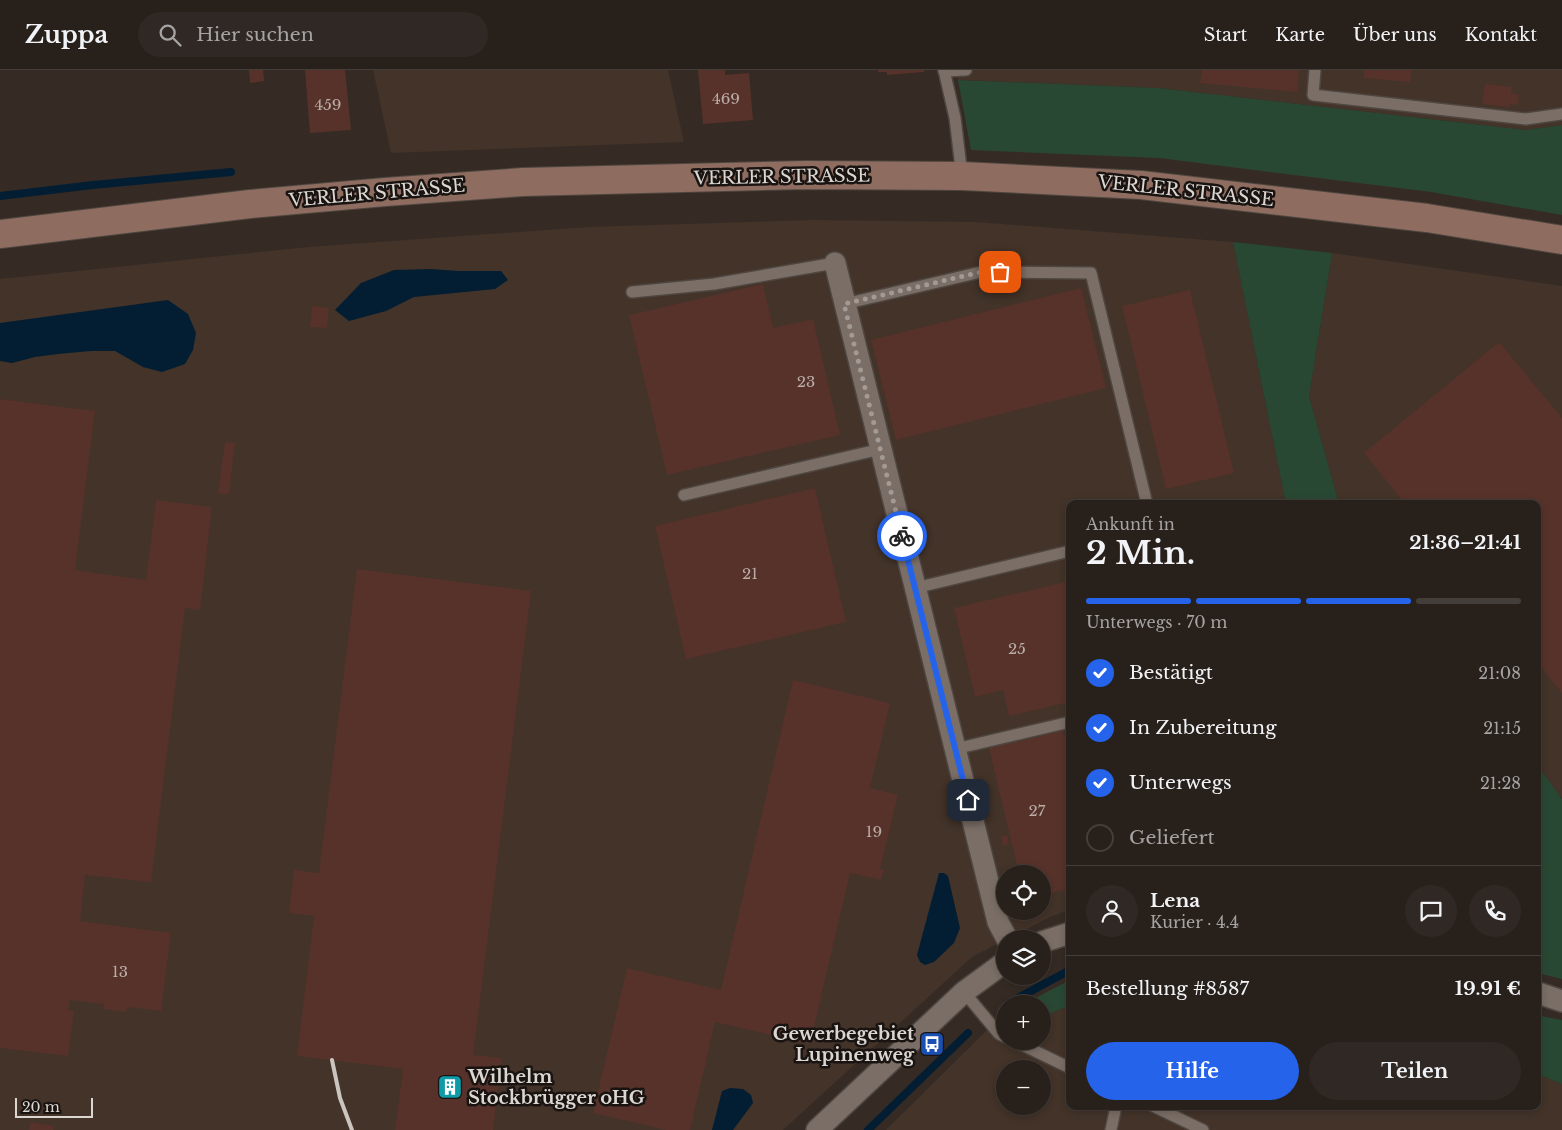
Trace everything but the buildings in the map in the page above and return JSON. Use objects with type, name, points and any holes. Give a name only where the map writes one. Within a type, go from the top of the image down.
[{"type":"main road","name":"VERLER STRASSE","points":[[0,234],[250,204],[385,192],[523,182],[806,174],[962,176],[1141,184],[1427,218],[1562,240]]},
{"type":"street","points":[[835,262],[998,922],[1002,930]]},
{"type":"street","points":[[1051,939],[1066,933]]},
{"type":"street","points":[[817,1130],[964,992],[996,969]]},
{"type":"street","points":[[1541,994],[1562,1001]]},
{"type":"lane","points":[[962,176],[955,118],[944,71],[966,70]]},
{"type":"lane","points":[[1315,70],[1314,95],[1526,119],[1562,114]]},
{"type":"lane","points":[[632,292],[714,284],[835,262]]},
{"type":"lane","points":[[844,304],[981,272],[1091,273],[1146,500]]},
{"type":"lane","points":[[684,495],[881,449]]},
{"type":"lane","points":[[915,588],[1066,552]]},
{"type":"lane","points":[[955,749],[1066,723]]},
{"type":"lane","points":[[964,992],[996,1030]]},
{"type":"lane","points":[[1033,1050],[1066,1066]]},
{"type":"lane","points":[[1111,1130],[1115,1110]]},
{"type":"lane","points":[[1161,1110],[1204,1130]]},
{"type":"shaded area","points":[[373,70],[668,70],[684,142],[391,153]]},
{"type":"shaded area","points":[[956,70],[1562,70],[1562,125],[1526,130],[1158,88],[958,80]]},
{"type":"shaded area","points":[[813,220],[976,222],[1233,242],[1285,500],[1066,500],[1066,911],[1051,917],[1051,865],[996,865],[996,920],[1044,920],[1025,930],[996,930],[996,945],[972,957],[783,1130],[0,1130],[0,279],[308,247],[588,227]]},
{"type":"shaded area","points":[[1332,253],[1562,286],[1562,799],[1541,770],[1541,500],[1338,500],[1309,396]]},
{"type":"shaded area","points":[[1066,1007],[1066,1110],[1541,1110],[1541,1075],[1562,1084],[1562,1130],[886,1130],[996,1021],[996,1050],[1051,1050],[1051,1013]]},
{"type":"green space","points":[[958,80],[1158,88],[1526,130],[1562,125],[1562,215],[1431,192],[1159,158],[971,150]]},
{"type":"green space","points":[[1233,242],[1332,253],[1309,396],[1338,500],[1285,500]]},
{"type":"green space","points":[[1541,770],[1562,799],[1562,979],[1541,974]]},
{"type":"green space","points":[[1066,982],[1066,1007],[1051,1013],[1051,995],[1041,995]]},
{"type":"green space","points":[[1541,1016],[1562,1020],[1562,1084],[1541,1075]]},
{"type":"water","points":[[394,270],[501,271],[508,280],[495,289],[414,297],[386,311],[349,321],[335,310],[361,283]]},
{"type":"water","points":[[168,300],[188,314],[196,333],[193,350],[185,364],[162,372],[143,367],[115,351],[58,354],[12,363],[0,361],[0,323]]},
{"type":"water","points":[[939,873],[944,873],[948,876],[960,928],[954,943],[934,962],[925,965],[920,962],[917,955]]},
{"type":"water","points":[[730,1088],[743,1089],[751,1095],[753,1103],[733,1130],[712,1130],[722,1091]]},
{"type":"waterway","points":[[0,196],[231,172]]},
{"type":"waterway","points":[[1024,995],[1066,972]]},
{"type":"waterway","points":[[868,1130],[968,1033]]},
{"type":"railway","points":[[332,1060],[340,1098],[352,1130]]},
{"type":"way so far","points":[[902,536],[844,304],[981,272],[1000,272]]},
{"type":"place","name":"Gewerbegebiet Lupinenweg","points":[[932,1044]]},
{"type":"place","name":"Wilhelm Stockbrügger oHG","points":[[450,1087]]},
{"type":"route","points":[[902,536],[968,800]]}]
